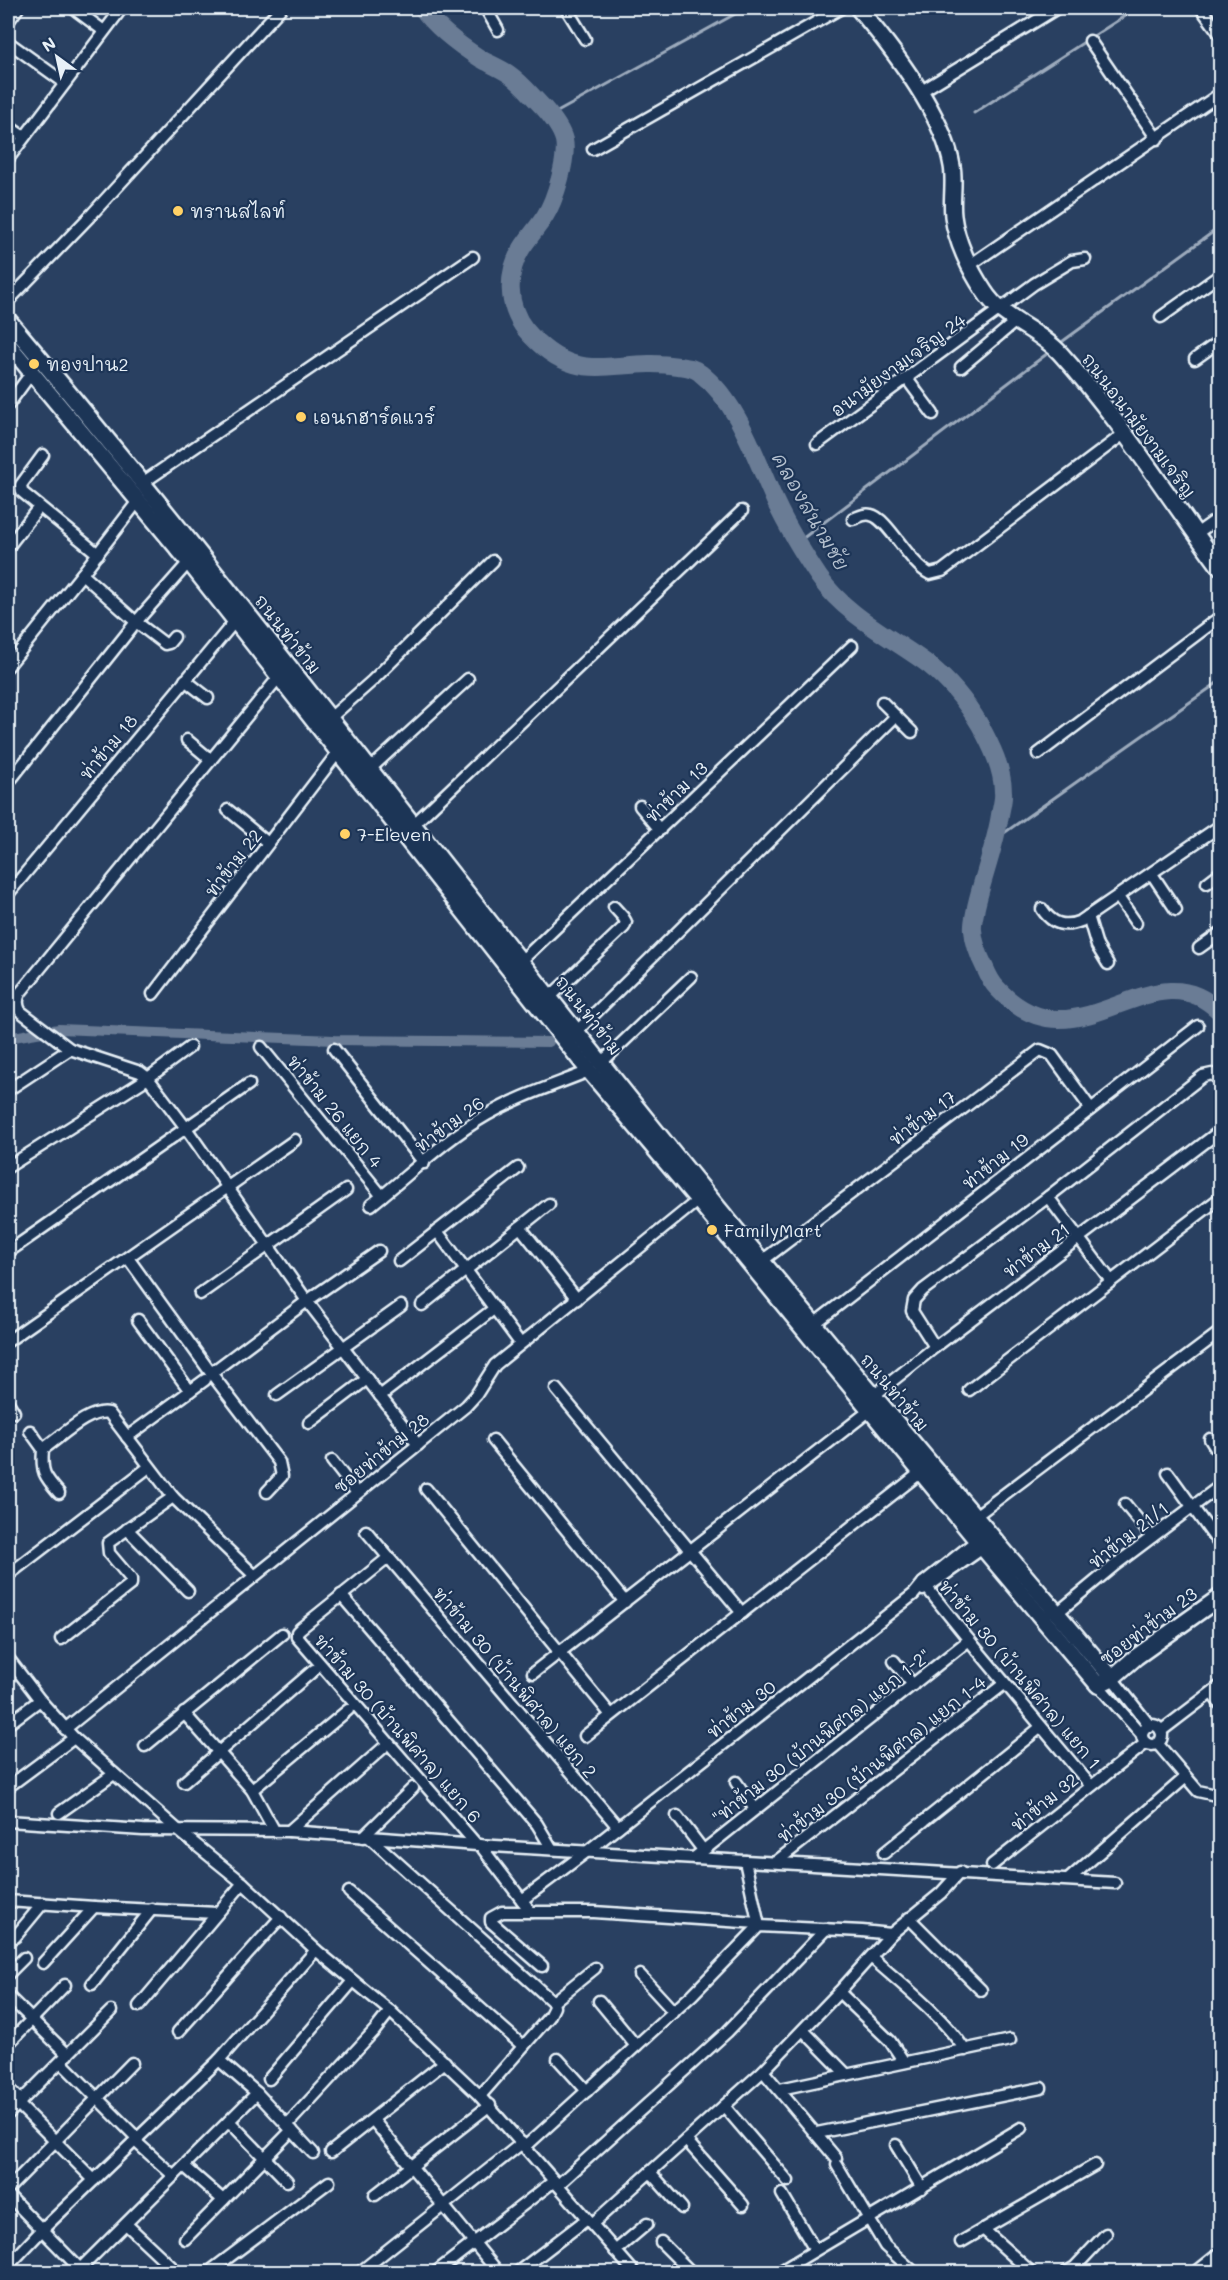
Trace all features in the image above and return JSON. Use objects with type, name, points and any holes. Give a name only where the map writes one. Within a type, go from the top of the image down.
[{"type":"street","points":[[8,22],[18,8]]},
{"type":"street","points":[[73,8],[104,31]]},
{"type":"street","points":[[8,159],[122,8]]},
{"type":"street","points":[[486,8],[498,30]]},
{"type":"street","points":[[566,8],[585,39]]},
{"type":"street","points":[[593,149],[842,8]]},
{"type":"street","name":"ถนนอนามัยงามเจริญ","points":[[858,8],[920,92],[947,149],[952,166],[955,225],[970,265],[984,292],[998,310],[1034,330],[1061,355],[1125,433],[1221,567]]},
{"type":"street","points":[[920,92],[1057,8]]},
{"type":"street","points":[[1201,8],[1221,34]]},
{"type":"street","points":[[8,301],[92,214],[274,10]]},
{"type":"street","points":[[8,42],[65,83]]},
{"type":"street","points":[[1090,42],[1157,139]]},
{"type":"street","points":[[970,265],[1221,94]]},
{"type":"street","points":[[8,126],[24,137]]},
{"type":"street","points":[[141,484],[473,257]]},
{"type":"street","name":"อนามัยงามเจริญ 24","points":[[817,444],[1058,268],[1072,261],[1085,259]]},
{"type":"street","points":[[1161,316],[1221,275]]},
{"type":"street","name":"ถนนท่าข้าม","points":[[8,320],[229,590],[413,825],[439,870],[521,961],[577,1030],[595,1067]]},
{"type":"street","points":[[961,367],[1016,321]]},
{"type":"street","points":[[1195,359],[1221,341]]},
{"type":"street","name":"ถนนท่าข้าม","points":[[8,344],[189,562],[278,678],[439,870],[595,1067],[871,1404],[974,1517],[1112,1678],[1150,1726]]},
{"type":"street","points":[[8,405],[32,372]]},
{"type":"street","points":[[907,379],[933,414]]},
{"type":"street","points":[[853,519],[864,514],[873,515],[881,521],[915,564],[930,574],[942,571],[1125,433]]},
{"type":"street","points":[[43,455],[21,485],[22,492],[98,554]]},
{"type":"street","points":[[8,666],[138,501]]},
{"type":"street","points":[[8,547],[39,507]]},
{"type":"street","points":[[413,825],[742,511]]},
{"type":"street","points":[[1196,534],[1221,517]]},
{"type":"street","points":[[329,719],[372,681],[493,561]]},
{"type":"street","points":[[8,783],[136,622],[189,562]]},
{"type":"street","points":[[82,574],[136,622],[165,644],[174,637]]},
{"type":"street","points":[[1038,754],[1221,617]]},
{"type":"street","name":"ท่าข้าม 18","points":[[8,894],[235,621]]},
{"type":"street","name":"ท่าข้าม 13","points":[[521,961],[852,646]]},
{"type":"street","points":[[278,678],[20,993],[17,1000],[20,1011],[70,1049],[140,1072],[148,1078],[186,1128],[307,1301],[418,1444]]},
{"type":"street","points":[[369,770],[468,679]]},
{"type":"street","points":[[185,680],[208,698]]},
{"type":"street","points":[[882,702],[912,732]]},
{"type":"street","points":[[577,1030],[896,716]]},
{"type":"street","points":[[187,740],[211,760]]},
{"type":"street","name":"ท่าข้าม 22","points":[[153,994],[339,751]]},
{"type":"street","points":[[640,806],[660,830]]},
{"type":"street","points":[[228,810],[268,843]]},
{"type":"street","points":[[1042,909],[1049,919],[1058,924],[1071,925],[1118,897],[1221,826]]},
{"type":"street","points":[[1207,883],[1221,873]]},
{"type":"street","points":[[1152,874],[1176,910]]},
{"type":"street","points":[[1118,897],[1137,923]]},
{"type":"street","points":[[550,997],[624,927],[626,922],[614,907]]},
{"type":"street","points":[[1088,916],[1097,946],[1108,964]]},
{"type":"street","points":[[1199,948],[1221,933]]},
{"type":"street","points":[[595,1067],[691,977]]},
{"type":"street","name":"ท่าข้าม 19","points":[[814,1324],[1198,1026]]},
{"type":"street","points":[[8,1167],[148,1078],[190,1047]]},
{"type":"street","name":"ท่าข้าม 26 แยก 4","points":[[261,1047],[382,1196]]},
{"type":"street","points":[[8,1090],[70,1049]]},
{"type":"street","points":[[334,1049],[424,1162]]},
{"type":"street","name":"ท่าข้าม 17","points":[[762,1261],[1040,1050],[1052,1056],[1091,1108]]},
{"type":"street","name":"ท่าข้าม 26","points":[[371,1205],[488,1114],[595,1067]]},
{"type":"street","points":[[934,1347],[912,1311],[914,1300],[923,1290],[1048,1197],[1203,1076],[1212,1074],[1221,1080]]},
{"type":"street","points":[[8,1252],[249,1084]]},
{"type":"street","name":"ท่าข้าม 21","points":[[533,1673],[871,1404],[934,1347],[1221,1131]]},
{"type":"street","points":[[8,1341],[295,1140]]},
{"type":"street","points":[[399,1260],[518,1168]]},
{"type":"street","points":[[200,1294],[346,1190]]},
{"type":"street","name":"ถนนท่าข้าม","points":[[703,1197],[762,1261],[814,1324],[920,1473],[1098,1685],[1198,1791],[1216,1795]]},
{"type":"street","name":"ซอยท่าข้าม 28","points":[[65,1729],[466,1406],[476,1395],[495,1365],[703,1197]]},
{"type":"street","points":[[1048,1197],[1111,1281]]},
{"type":"street","points":[[969,1390],[1221,1198]]},
{"type":"street","points":[[422,1305],[549,1204]]},
{"type":"street","points":[[520,1227],[577,1299]]},
{"type":"street","points":[[437,1231],[520,1343]]},
{"type":"street","points":[[127,1437],[307,1301],[379,1251]]},
{"type":"street","points":[[128,1258],[208,1377],[279,1462],[282,1476],[267,1492]]},
{"type":"street","points":[[277,1395],[400,1306]]},
{"type":"street","points":[[380,1396],[495,1308]]},
{"type":"street","points":[[138,1320],[190,1391]]},
{"type":"street","points":[[974,1517],[1221,1332]]},
{"type":"street","points":[[309,1423],[367,1379]]},
{"type":"street","points":[[556,1389],[742,1613]]},
{"type":"street","points":[[8,1402],[14,1412]]},
{"type":"street","points":[[59,1493],[43,1473],[41,1466],[44,1449],[91,1415],[101,1411],[109,1413],[173,1497],[255,1575]]},
{"type":"street","points":[[30,1431],[44,1449]]},
{"type":"street","points":[[1210,1439],[1221,1455]]},
{"type":"street","points":[[493,1440],[625,1602]]},
{"type":"street","points":[[332,1461],[357,1493]]},
{"type":"street","points":[[8,1575],[148,1467]]},
{"type":"street","points":[[585,1736],[920,1473]]},
{"type":"street","points":[[1168,1473],[1221,1545]]},
{"type":"street","name":"ท่าข้าม 21/1","points":[[1057,1613],[1192,1506],[1221,1486]]},
{"type":"street","points":[[426,1490],[611,1715]]},
{"type":"street","points":[[61,1638],[131,1584],[131,1579],[107,1548],[108,1543],[173,1497]]},
{"type":"street","points":[[1125,1504],[1152,1537]]},
{"type":"street","points":[[127,1529],[188,1591]]},
{"type":"street","name":"ท่าข้าม 30 (บ้านพิศาล) แยก 2","points":[[366,1531],[618,1827]]},
{"type":"street","name":"ท่าข้าม 30","points":[[522,1900],[979,1544]]},
{"type":"street","points":[[388,1558],[342,1595],[537,1824],[552,1849]]},
{"type":"street","name":"ท่าข้าม 30 (บ้านพิศาล) แยก 1","points":[[926,1585],[1004,1683],[1091,1786]]},
{"type":"street","name":"ท่าข้าม 30 (บ้านพิศาล) แยก 6","points":[[342,1595],[297,1632],[297,1637],[479,1845],[531,1912]]},
{"type":"street","name":"ซอยท่าข้าม 23","points":[[1098,1685],[1112,1678],[1136,1657],[1221,1597]]},
{"type":"street","points":[[145,1746],[282,1634]]},
{"type":"street","name":"\"ท่าข้าม 30 (บ้านพิศาล) แยก 1-2\"","points":[[694,1858],[969,1640]]},
{"type":"street","points":[[8,1661],[74,1738],[179,1831],[243,1883],[316,1950],[390,2011],[490,2105],[634,2272]]},
{"type":"street","points":[[894,1661],[913,1684]]},
{"type":"street","points":[[184,1782],[315,1670]]},
{"type":"street","name":"ท่าข้าม 30 (บ้านพิศาล) แยก 1-4","points":[[777,1861],[1004,1683]]},
{"type":"street","points":[[1148,1740],[1160,1740],[1161,1731],[1216,1689],[1221,1704]]},
{"type":"street","points":[[8,1724],[40,1700]]},
{"type":"street","points":[[252,1790],[348,1710]]},
{"type":"street","points":[[184,1713],[252,1790],[274,1830]]},
{"type":"street","points":[[1150,1726],[1161,1731]]},
{"type":"street","name":"ท่าข้าม 32","points":[[992,1865],[1148,1740],[1144,1729],[1150,1726]]},
{"type":"street","points":[[884,1853],[1041,1727]]},
{"type":"street","points":[[8,1787],[74,1738]]},
{"type":"street","points":[[289,1831],[383,1748]]},
{"type":"street","points":[[59,1813],[114,1774]]},
{"type":"street","points":[[1070,1879],[1186,1777]]},
{"type":"street","points":[[736,1782],[756,1809]]},
{"type":"street","points":[[367,1837],[413,1788]]},
{"type":"street","points":[[677,1816],[703,1850]]},
{"type":"street","points":[[8,1821],[179,1831],[274,1830],[479,1845],[1115,1882]]},
{"type":"street","points":[[367,1837],[553,2002],[553,2011],[480,2096]]},
{"type":"street","points":[[745,1861],[758,1924]]},
{"type":"street","points":[[518,2272],[589,2222],[650,2172],[763,2071],[891,1934],[941,1893],[960,1872]]},
{"type":"street","points":[[139,2007],[243,1883]]},
{"type":"street","points":[[349,1892],[523,2046]]},
{"type":"street","points":[[8,1901],[94,1908],[217,1913]]},
{"type":"street","points":[[15,1936],[43,1903]]},
{"type":"street","points":[[43,1963],[94,1908]]},
{"type":"street","points":[[92,1984],[152,1909]]},
{"type":"street","points":[[542,1966],[491,1922],[491,1918],[496,1913],[594,1912],[891,1934]]},
{"type":"street","points":[[178,2032],[281,1917]]},
{"type":"street","points":[[909,1918],[981,1990]]},
{"type":"street","points":[[363,2272],[442,2205],[523,2145],[587,2091],[674,2012],[758,1924]]},
{"type":"street","points":[[436,2272],[556,2183],[727,2032],[826,1929]]},
{"type":"street","points":[[8,2266],[42,2230],[219,2060],[316,1950]]},
{"type":"street","points":[[871,1957],[938,2018],[965,2050]]},
{"type":"street","points":[[8,1974],[24,1958]]},
{"type":"street","points":[[553,2002],[595,1968]]},
{"type":"street","points":[[640,1975],[674,2012]]},
{"type":"street","points":[[270,2079],[353,1981]]},
{"type":"street","points":[[8,2044],[65,1985]]},
{"type":"street","points":[[839,1992],[890,2041],[904,2062]]},
{"type":"street","points":[[8,1996],[31,2019],[97,2098],[174,2176]]},
{"type":"street","points":[[599,2001],[636,2046]]},
{"type":"street","points":[[8,2114],[111,2011]]},
{"type":"street","points":[[185,2239],[265,2158],[390,2011]]},
{"type":"street","points":[[803,2030],[847,2075]]},
{"type":"street","points":[[780,2090],[1010,2040]]},
{"type":"street","points":[[558,2059],[587,2091]]},
{"type":"street","points":[[219,2060],[257,2093],[313,2152]]},
{"type":"street","points":[[331,2152],[445,2062]]},
{"type":"street","points":[[132,2063],[55,2141],[8,2194],[81,2271],[257,2093]]},
{"type":"street","points":[[763,2071],[817,2133],[837,2161],[868,2220],[888,2250],[914,2272]]},
{"type":"street","points":[[8,2087],[55,2141],[94,2180]]},
{"type":"street","points":[[817,2133],[1041,2088]]},
{"type":"street","points":[[375,2195],[490,2105]]},
{"type":"street","points":[[724,2106],[788,2181]]},
{"type":"street","points":[[373,2120],[498,2272]]},
{"type":"street","points":[[229,2121],[287,2181]]},
{"type":"street","points":[[779,2272],[1021,2128]]},
{"type":"street","points":[[686,2140],[743,2205]]},
{"type":"street","points":[[896,2145],[922,2188]]},
{"type":"street","points":[[961,2242],[1095,2165]]},
{"type":"street","points":[[184,2166],[223,2200]]},
{"type":"street","points":[[650,2172],[682,2208]]},
{"type":"street","points":[[209,2272],[329,2182]]},
{"type":"street","points":[[782,2194],[815,2250]]},
{"type":"street","points":[[126,2224],[177,2272]]},
{"type":"street","points":[[615,2251],[647,2224]]},
{"type":"street","points":[[982,2229],[1031,2272]]},
{"type":"street","points":[[1074,2271],[1106,2234]]},
{"type":"street","points":[[661,2242],[692,2272]]},
{"type":"street","points":[[1200,2272],[1221,2256]]},
{"type":"waterway","name":"คลองสนามชัย","points":[[422,8],[441,30],[481,59],[518,81],[549,114],[563,136],[564,158],[553,200],[545,216],[522,248],[513,268],[512,300],[525,329],[544,348],[562,360],[597,367],[655,364],[687,367],[700,373],[714,385],[736,415],[775,501],[795,540],[819,577],[830,591],[856,615],[929,665],[944,678],[980,725],[999,766],[1003,795],[995,839],[973,925],[977,950],[995,986],[1027,1011],[1056,1019],[1085,1016],[1140,997],[1167,991],[1194,994],[1220,1012]]},
{"type":"waterway","points":[[550,116],[746,8]]},
{"type":"waterway","points":[[974,113],[1137,8]]},
{"type":"waterway","points":[[1059,344],[1220,227]]},
{"type":"waterway","points":[[798,542],[1052,350]]},
{"type":"waterway","points":[[997,838],[1220,681]]},
{"type":"waterway","points":[[8,1038],[59,1029],[334,1040],[549,1042]]},
{"type":"place","name":"ทรานสไลท์","points":[[178,211]]},
{"type":"place","name":"ทองปาน2","points":[[34,364]]},
{"type":"place","name":"เอนกฮาร์ดแวร์","points":[[301,417]]},
{"type":"place","name":"7-Eleven","points":[[345,834]]},
{"type":"place","name":"FamilyMart","points":[[712,1230]]}]
